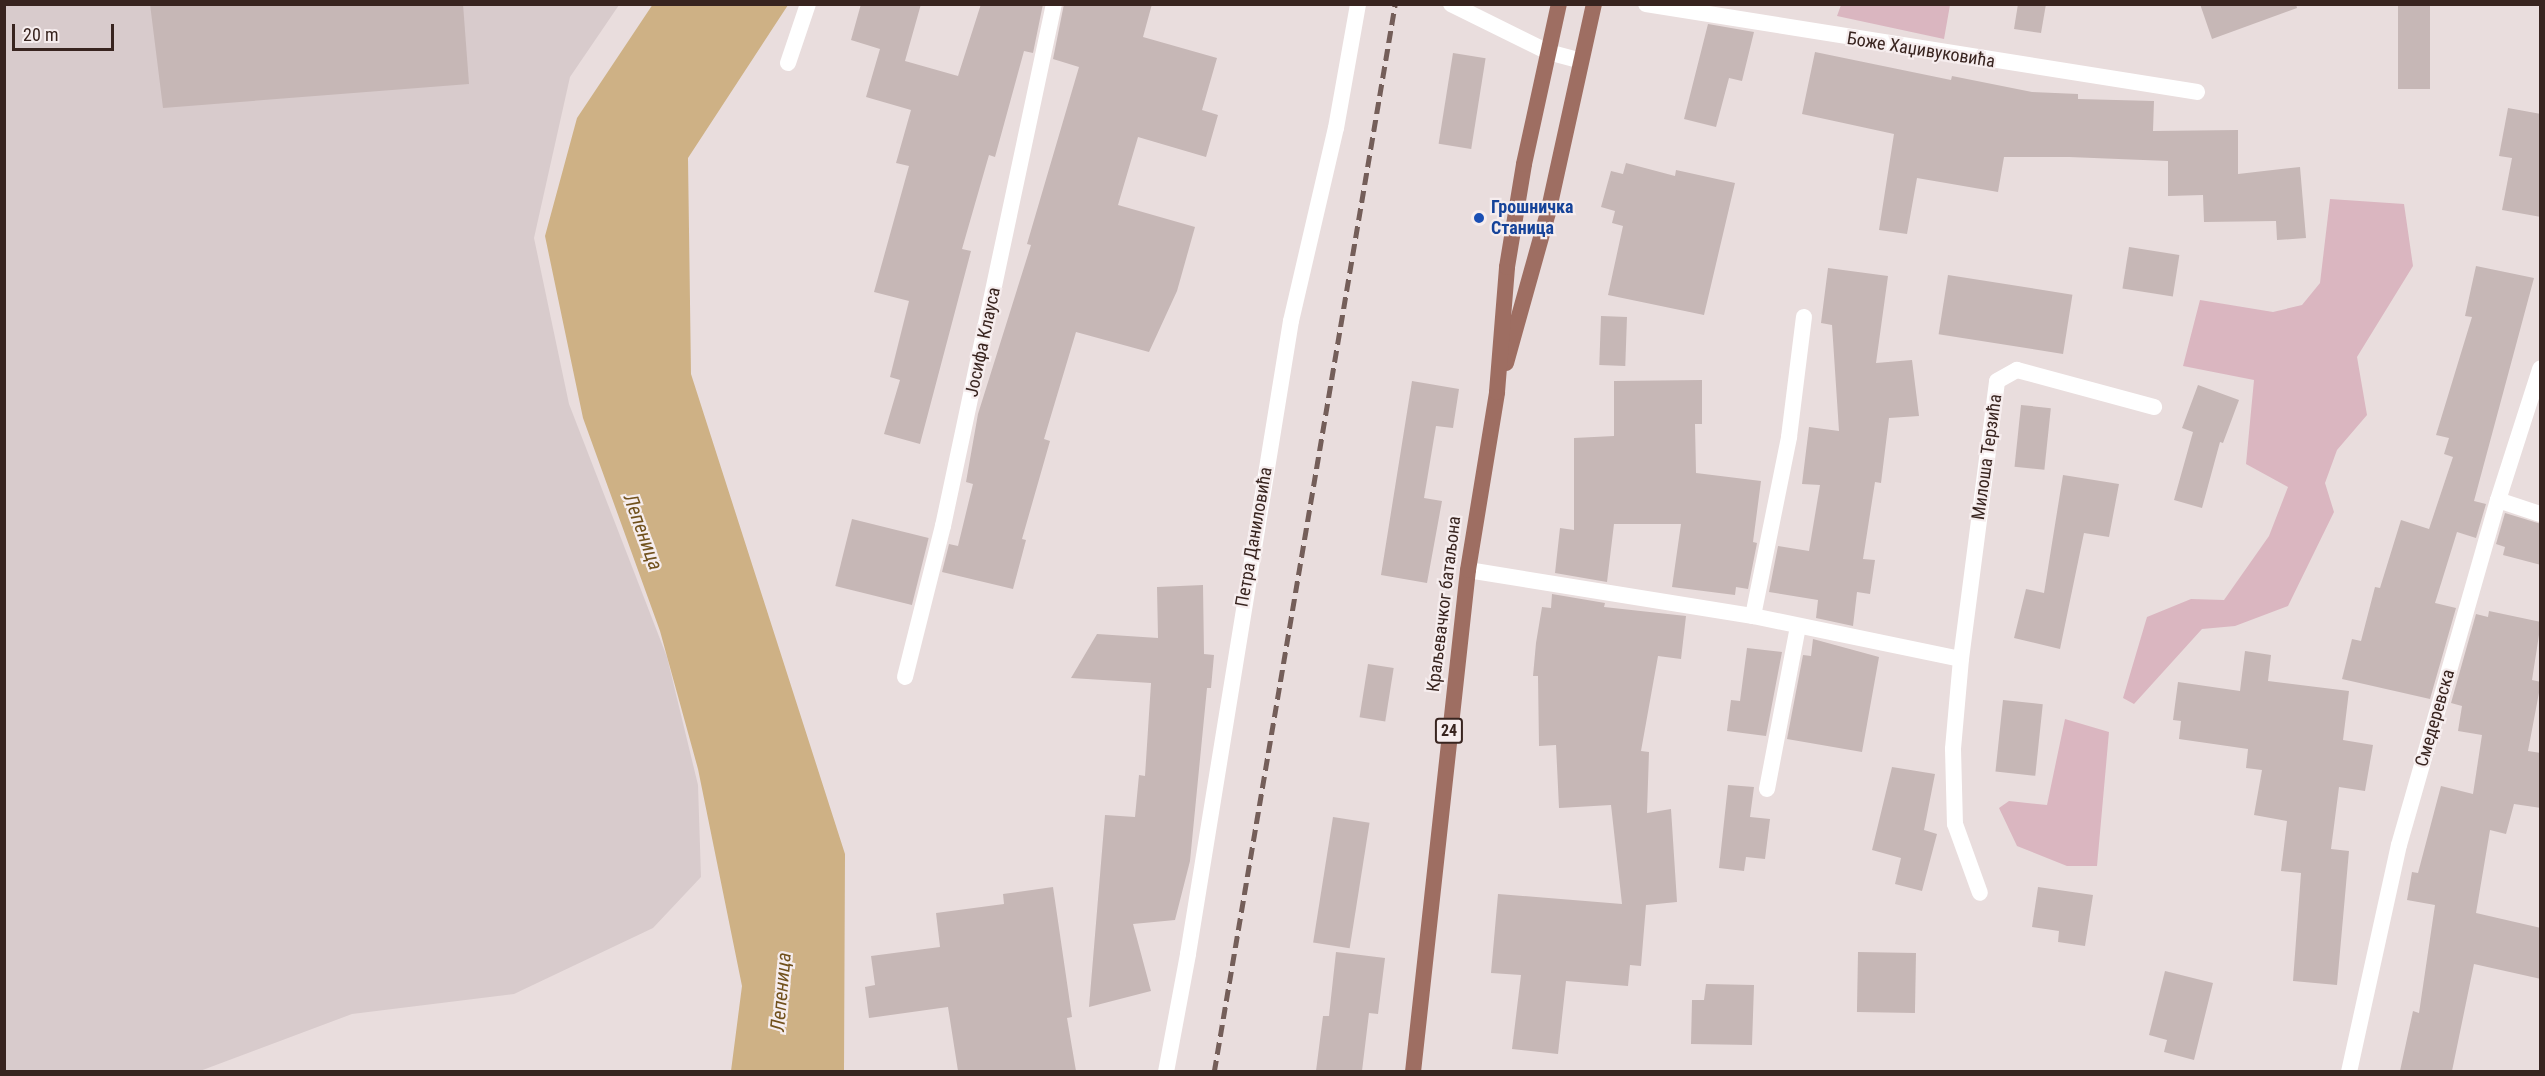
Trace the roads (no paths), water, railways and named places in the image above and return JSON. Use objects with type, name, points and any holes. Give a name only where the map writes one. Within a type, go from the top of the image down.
[{"type":"main road","name":"Краљевачког батаљона","points":[[1413,1071],[1468,570],[1497,392],[1507,267],[1559,4]]},
{"type":"main road","name":"Краљевачког батаљона","points":[[1497,392],[1548,213],[1594,4]]},
{"type":"street","points":[[788,63],[808,4]]},
{"type":"street","name":"Јосифа Клауса","points":[[905,677],[943,526],[1054,4]]},
{"type":"street","name":"Петра Даниловића","points":[[1166,1071],[1188,954],[1291,321],[1336,128],[1358,4]]},
{"type":"street","points":[[1451,4],[1548,52],[1581,61]]},
{"type":"street","name":"Боже Хаџивуковића","points":[[1646,4],[2197,92]]},
{"type":"street","points":[[1753,616],[1789,436],[1804,317]]},
{"type":"street","name":"Смедеревска","points":[[2349,1071],[2399,845],[2498,500],[2541,369]]},
{"type":"street","name":"Милоша Терзића","points":[[1980,893],[1955,824],[1953,749],[1961,659],[1997,381],[2017,370],[2154,407]]},
{"type":"street","points":[[2498,500],[2541,514]]},
{"type":"street","points":[[1468,570],[1753,616],[1961,659]]},
{"type":"street","points":[[1767,789],[1798,626]]},
{"type":"water","name":"Лепеница","points":[[653,4],[788,5],[688,158],[691,374],[845,854],[844,1071],[731,1071],[742,986],[698,769],[660,631],[583,418],[545,236],[577,118]]},
{"type":"railway","points":[[1214,1072],[1395,4]]},
{"type":"place","name":"Грошничка Станица","points":[[1479,218]]}]
